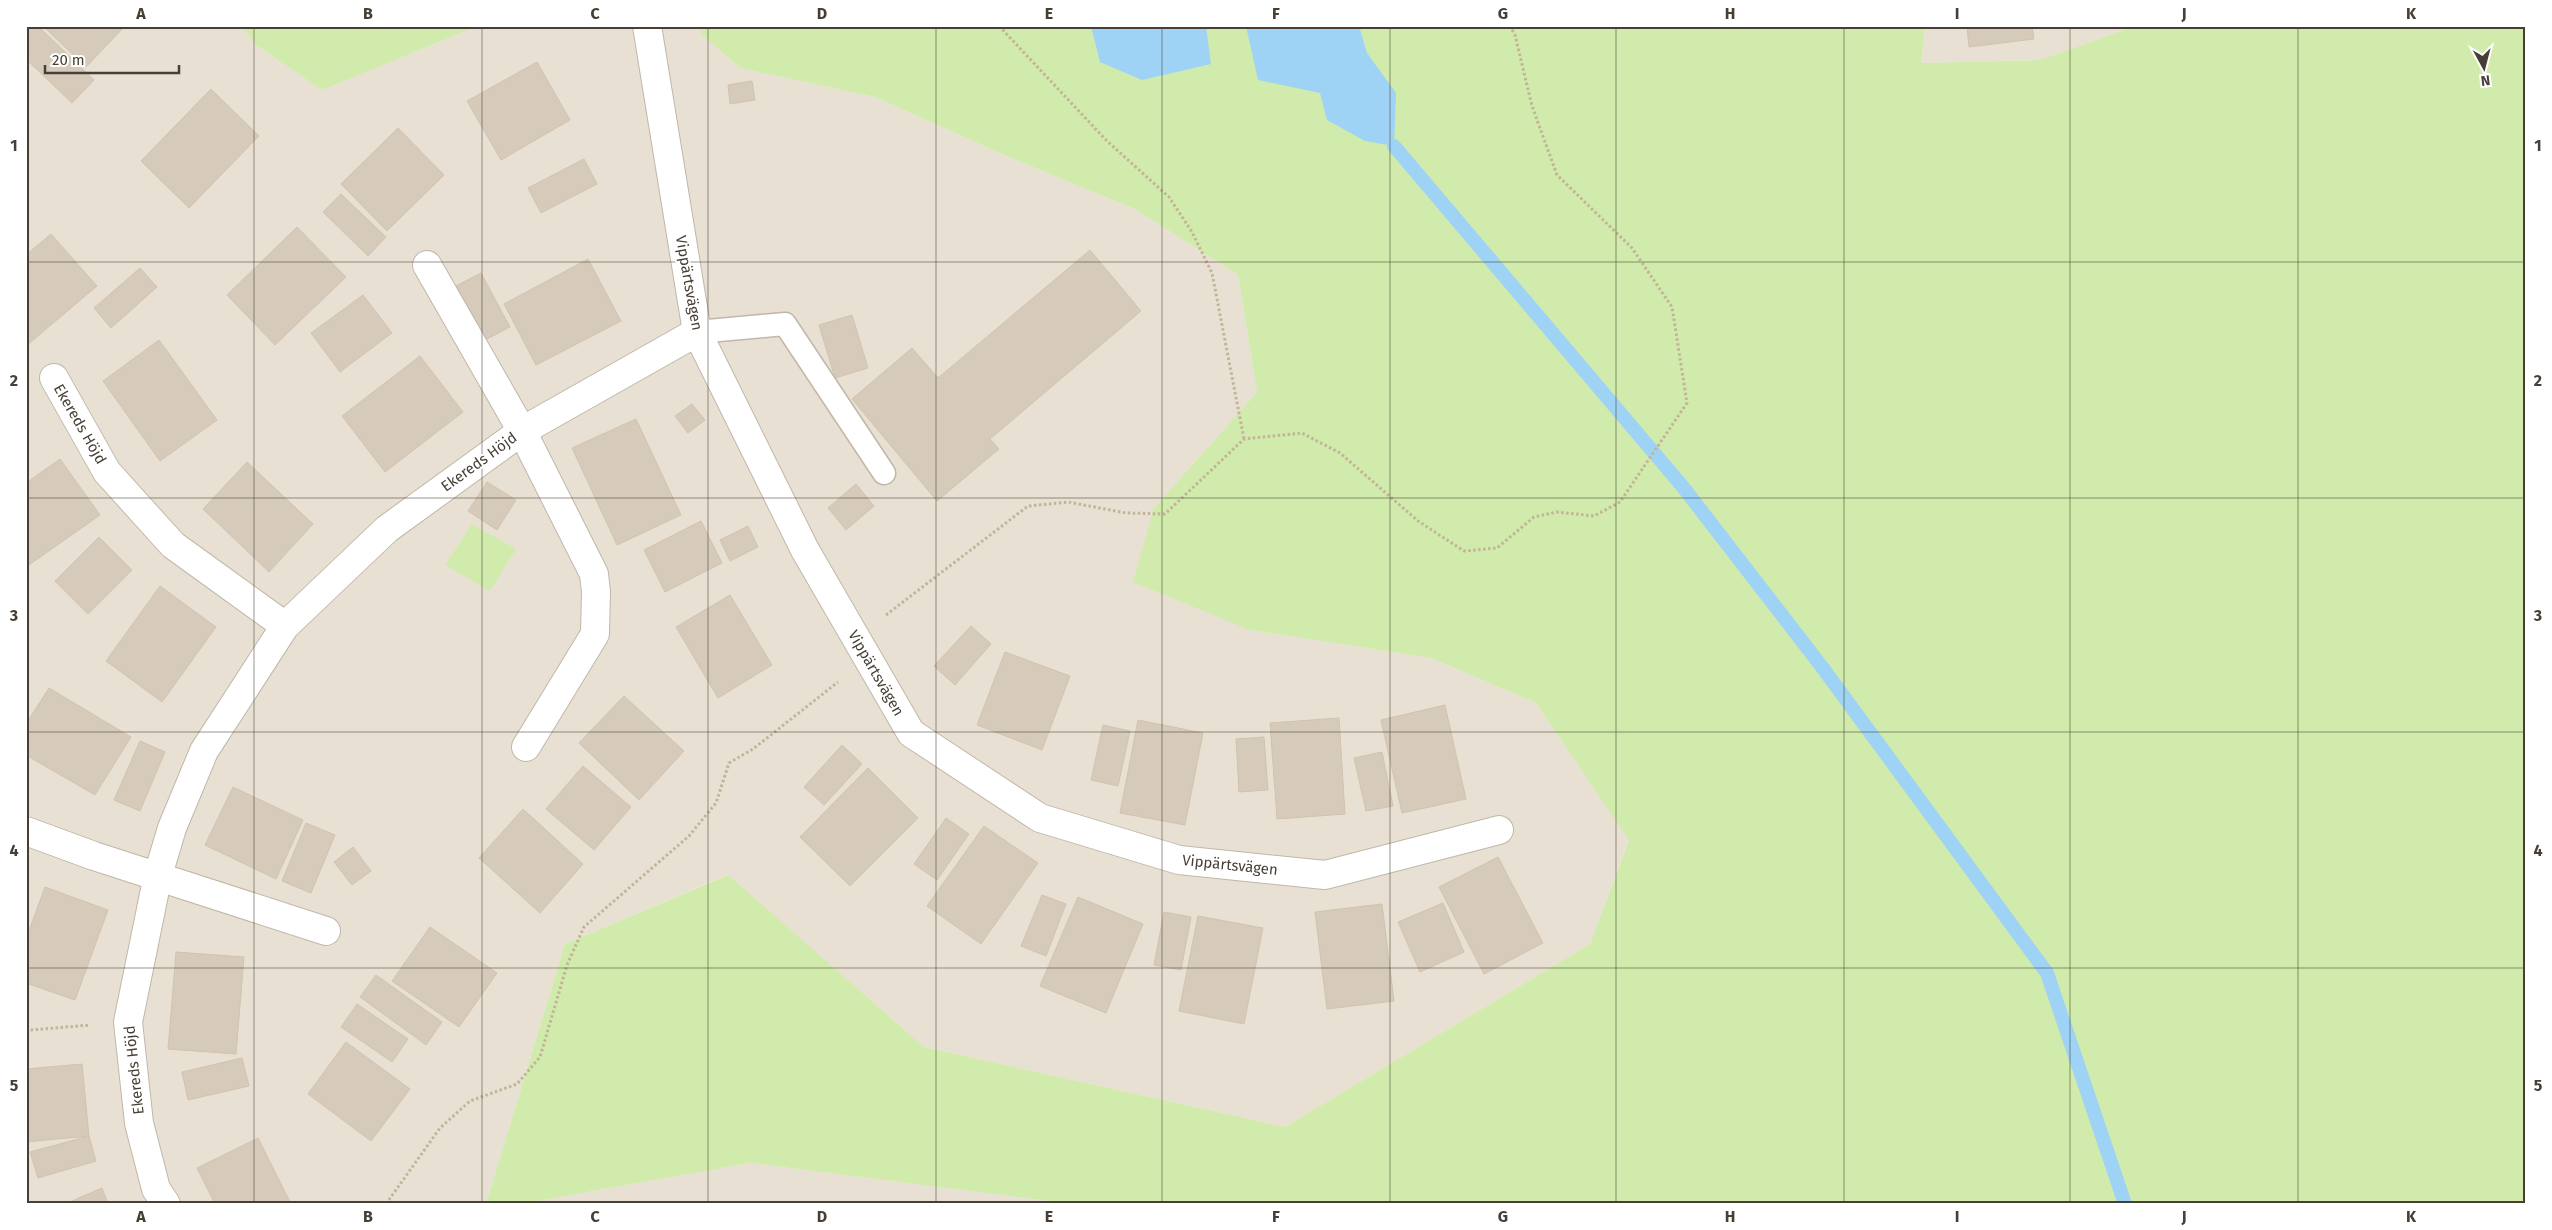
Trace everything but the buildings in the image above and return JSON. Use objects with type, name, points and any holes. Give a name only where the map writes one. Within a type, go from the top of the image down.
[{"type":"street","name":"Vippärtsvägen","points":[[647,26],[696,332],[806,550],[911,733],[1040,818],[1179,860],[1325,874],[1499,830]]},
{"type":"street","points":[[427,265],[522,432],[594,574],[596,592],[595,634],[526,747]]},
{"type":"street","name":"Ekereds Höjd","points":[[166,1204],[156,1189],[139,1123],[128,1022],[158,875],[172,828],[204,751],[285,626],[387,529],[522,432],[696,332]]},
{"type":"street","name":"Ekereds Höjd","points":[[54,378],[108,472],[173,545],[285,626]]},
{"type":"street","points":[[26,831],[94,856],[158,875],[326,931]]},
{"type":"lane","points":[[696,332],[785,324],[884,473]]},
{"type":"path","points":[[999,26],[1106,141],[1169,196],[1192,232],[1212,273],[1244,439]]},
{"type":"path","points":[[386,1204],[440,1128],[470,1101],[517,1084],[540,1057],[567,965],[584,927],[689,836],[716,803],[729,763],[753,749],[842,679],[856,638],[1028,506],[1068,502],[1126,513],[1165,514],[1244,439],[1302,434],[1340,453],[1418,521],[1464,551],[1497,548],[1534,517],[1558,512],[1594,516],[1620,502],[1687,404],[1672,307],[1632,248],[1557,175],[1532,106],[1515,34],[1510,26]]},
{"type":"path","points":[[26,1028],[32,1030],[128,1022]]},
{"type":"shaded area","points":[[26,26],[241,26],[256,45],[322,90],[478,26],[700,26],[701,34],[740,68],[875,97],[1011,158],[1135,209],[1238,275],[1257,392],[1154,508],[1250,630],[1431,658],[1536,703],[1629,839],[1590,944],[1285,1127],[924,1047],[727,875],[565,944],[486,1204],[26,1204]]},
{"type":"shaded area","points":[[1925,26],[2135,26],[2040,60],[1921,63]]},
{"type":"shaded area","points":[[750,1163],[1072,1204],[520,1204]]},
{"type":"green space","points":[[241,26],[478,26],[322,90],[256,45]]},
{"type":"green space","points":[[700,26],[1925,26],[1921,63],[2040,60],[2135,26],[2526,26],[2526,1204],[1072,1204],[750,1163],[520,1204],[486,1204],[565,944],[728,875],[924,1047],[1285,1127],[1590,944],[1629,840],[1536,703],[1431,658],[1250,630],[1133,582],[1154,508],[1257,392],[1238,275],[1135,209],[1011,158],[875,97],[740,68],[701,34]]},
{"type":"green space","points":[[472,524],[516,549],[490,591],[445,565]]},
{"type":"water","points":[[1091,26],[1206,26],[1211,64],[1142,80],[1100,62]]},
{"type":"water","points":[[1246,26],[1359,26],[1367,53],[1396,93],[1394,146],[1365,141],[1327,120],[1320,93],[1258,80]]},
{"type":"waterway","points":[[1394,146],[1683,487],[1822,667],[2047,973],[2125,1204]]}]
